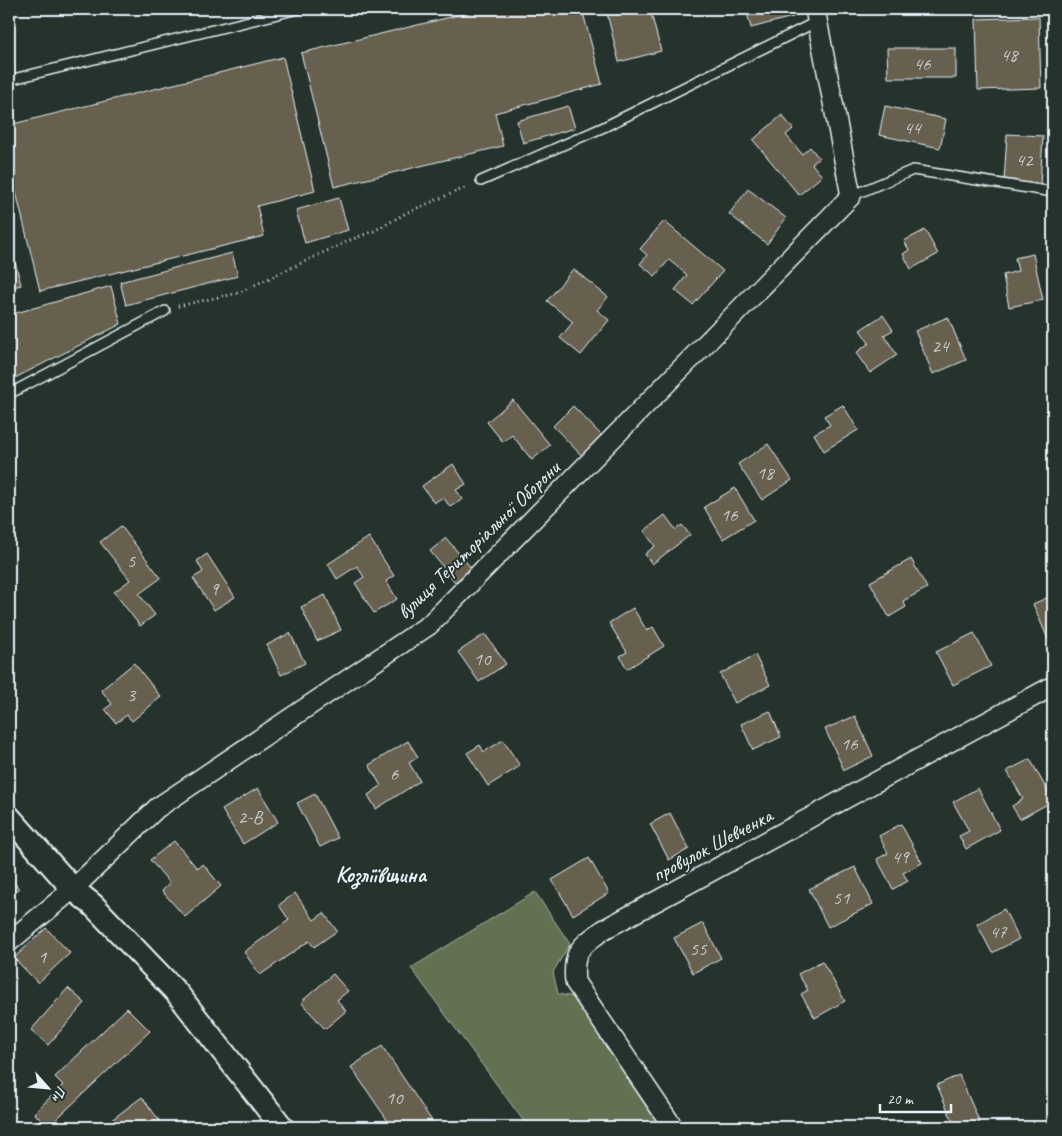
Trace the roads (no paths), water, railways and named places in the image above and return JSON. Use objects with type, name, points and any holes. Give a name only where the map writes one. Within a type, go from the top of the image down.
[{"type":"street","points":[[817,15],[851,196]]},
{"type":"street","name":"вулиця Територіальної Оборони","points":[[9,942],[73,889],[157,808],[429,625],[851,196]]},
{"type":"street","name":"провулок Шевченка","points":[[673,1127],[575,982],[573,963],[580,946],[603,930],[1053,686]]},
{"type":"street","points":[[9,817],[73,889],[99,912],[177,993],[282,1127]]},
{"type":"lane","points":[[9,80],[298,9]]},
{"type":"lane","points":[[481,181],[604,127],[817,15]]},
{"type":"lane","name":"вулиця Територіальної Оборони","points":[[851,196],[913,170],[1053,192]]},
{"type":"lane","points":[[9,394],[165,311]]},
{"type":"district","name":"Козліївщина","points":[[381,874]]}]
